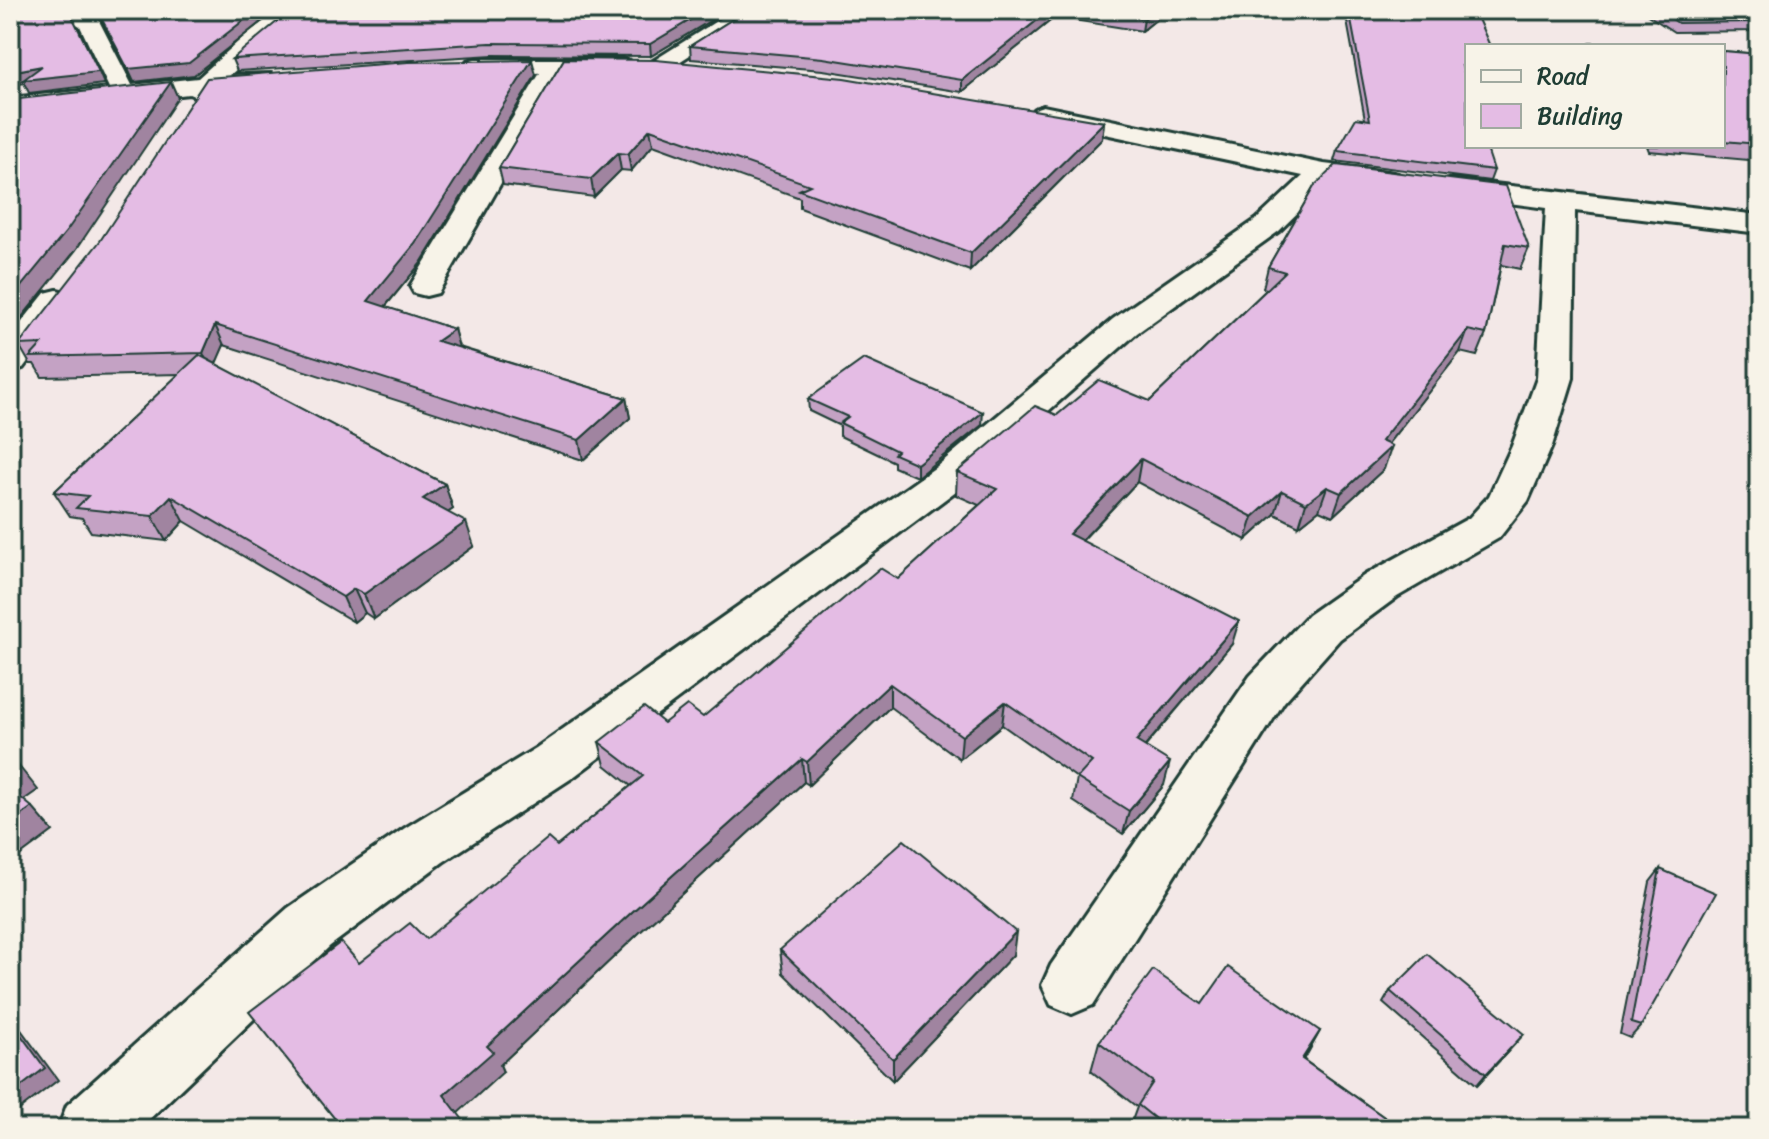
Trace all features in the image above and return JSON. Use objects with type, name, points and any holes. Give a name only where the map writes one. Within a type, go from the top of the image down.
[{"type":"street","points":[[64,10],[89,22],[124,93]]},
{"type":"street","points":[[187,109],[203,84],[294,10]]},
{"type":"street","points":[[657,66],[749,10]]},
{"type":"street","points":[[426,286],[557,65]]},
{"type":"street","points":[[453,66],[657,66],[700,70]]},
{"type":"street","points":[[10,106],[279,77]]},
{"type":"street","points":[[1013,109],[1324,172],[1561,203],[1759,224]]},
{"type":"street","points":[[91,1129],[309,927],[424,845],[554,763],[950,476],[1125,326],[1268,225],[1324,172]]},
{"type":"street","points":[[1072,985],[1267,689],[1324,627],[1381,586],[1484,528],[1507,501],[1532,446],[1555,378],[1561,203]]},
{"type":"street","points":[[10,360],[72,281]]},
{"type":"building","points":[[10,10],[62,10],[72,16],[99,72],[23,80],[42,66],[10,72]]},
{"type":"building","points":[[97,10],[257,10],[189,63],[128,69]]},
{"type":"building","points":[[291,10],[707,10],[650,44],[490,43],[232,59]]},
{"type":"building","points":[[747,10],[1050,10],[962,80],[823,58],[690,46]]},
{"type":"building","points":[[1087,10],[1155,10],[1144,19]]},
{"type":"building","points":[[1349,10],[1474,10],[1489,44],[1465,44],[1465,66],[1462,66],[1465,76],[1465,148],[1487,148],[1494,170],[1337,151],[1356,118],[1370,120]]},
{"type":"building","points":[[1659,10],[1759,10],[1759,22],[1678,23]]},
{"type":"building","points":[[1725,51],[1759,54],[1759,144],[1725,141]]},
{"type":"building","points":[[564,59],[656,60],[844,78],[1104,122],[971,253],[799,190],[810,185],[650,129],[628,154],[618,153],[591,179],[499,168]]},
{"type":"building","points":[[532,60],[415,244],[368,301],[454,329],[437,341],[626,398],[579,440],[215,325],[203,353],[30,357],[42,344],[19,345],[100,241],[207,78],[408,62]]},
{"type":"building","points":[[171,82],[66,232],[10,300],[10,100]]},
{"type":"building","points":[[1336,165],[1506,186],[1529,248],[1505,244],[1486,334],[1468,330],[1381,441],[1392,446],[1341,493],[1327,487],[1306,503],[1282,491],[1253,517],[1141,459],[1069,534],[1239,621],[1136,741],[1170,762],[1129,811],[1077,778],[1092,762],[1005,702],[962,736],[890,684],[807,762],[802,759],[487,1046],[493,1052],[444,1095],[470,1129],[343,1129],[249,1012],[341,942],[359,963],[410,923],[426,939],[548,838],[557,846],[643,776],[599,742],[644,707],[664,723],[687,705],[703,717],[880,568],[898,579],[997,489],[957,472],[1035,406],[1057,415],[1099,380],[1150,401],[1285,272],[1268,267],[1315,185]]},
{"type":"building","points":[[199,355],[445,484],[423,499],[466,522],[364,594],[354,589],[343,597],[171,496],[152,516],[76,508],[88,496],[54,492]]},
{"type":"building","points":[[864,359],[983,412],[917,464],[894,454],[897,451],[840,423],[848,417],[808,399]]},
{"type":"building","points":[[10,760],[18,765],[10,771]]},
{"type":"building","points":[[10,789],[32,807],[10,823]]},
{"type":"building","points":[[904,840],[1016,932],[893,1059],[780,950]]},
{"type":"building","points":[[1660,869],[1716,893],[1641,1026],[1631,1023]]},
{"type":"building","points":[[1427,954],[1524,1034],[1486,1074],[1390,991]]},
{"type":"building","points":[[1228,967],[1320,1031],[1302,1059],[1401,1129],[1168,1129],[1138,1105],[1153,1082],[1099,1042],[1153,970],[1202,1004]]},
{"type":"building","points":[[10,1020],[45,1068],[10,1095]]}]
